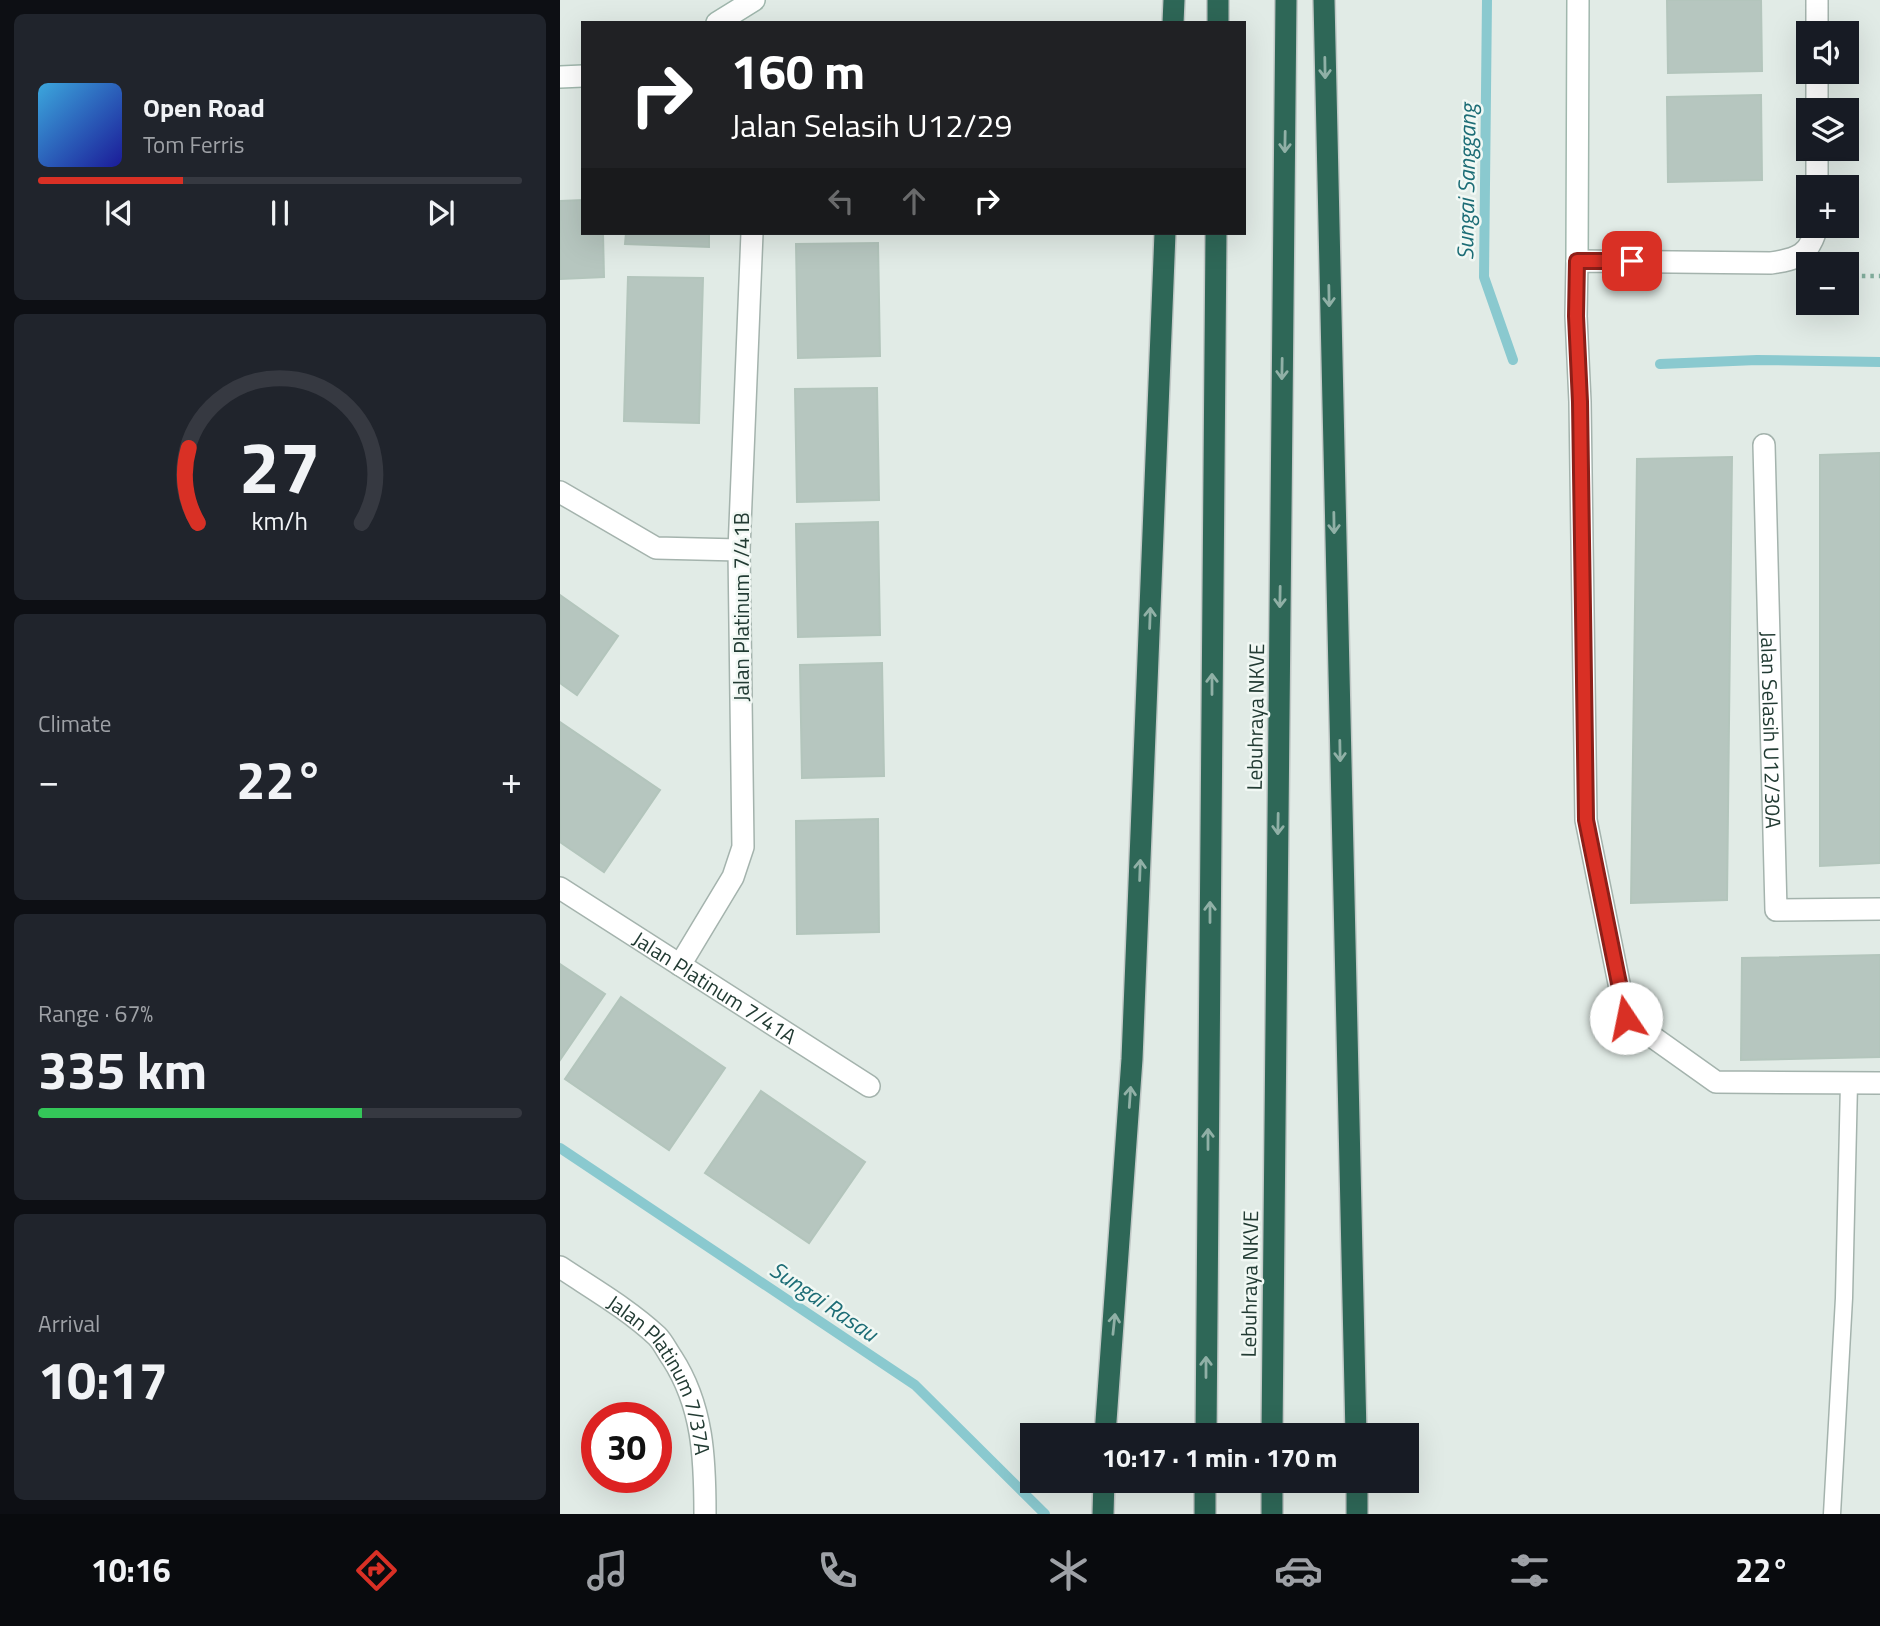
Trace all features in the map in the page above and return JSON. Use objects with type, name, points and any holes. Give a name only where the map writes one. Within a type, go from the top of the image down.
[{"type":"highway","points":[[1173,21],[1174,0]]},
{"type":"highway","points":[[1217,21],[1218,0]]},
{"type":"highway","name":"Lebuhraya NKVE","points":[[1272,1423],[1286,0]]},
{"type":"highway","points":[[1324,0],[1356,1423]]},
{"type":"highway","points":[[1106,1423],[1116,1309],[1132,1059],[1165,235]]},
{"type":"highway","name":"Lebuhraya NKVE","points":[[1206,1423],[1216,235]]},
{"type":"highway","points":[[1103,1514],[1104,1493]]},
{"type":"highway","points":[[1205,1493],[1205,1514]]},
{"type":"highway","points":[[1272,1493],[1272,1514]]},
{"type":"highway","points":[[1357,1493],[1357,1514]]},
{"type":"street","points":[[720,21],[754,0]]},
{"type":"street","points":[[1578,0],[1576,316],[1580,402],[1586,820],[1626,1018],[1716,1082],[1880,1083]]},
{"type":"street","points":[[1817,0],[1817,21]]},
{"type":"street","points":[[560,77],[581,76]]},
{"type":"street","name":"Jalan Platinum 7/41B","points":[[680,965],[733,877],[743,847],[739,550],[752,235]]},
{"type":"street","points":[[1577,261],[1771,263],[1795,259],[1809,246],[1812,238]]},
{"type":"street","name":"Jalan Selasih U12/30A","points":[[1765,445],[1776,910],[1880,909]]},
{"type":"street","points":[[560,492],[656,548],[739,550]]},
{"type":"street","name":"Jalan Platinum 7/41A","points":[[560,888],[869,1086]]},
{"type":"street","name":"Jalan Platinum 7/37A","points":[[560,1267],[628,1312],[659,1338],[683,1375],[696,1408],[705,1459],[705,1514]]},
{"type":"lane","points":[[1832,1514],[1844,1298],[1849,1083]]},
{"type":"path","points":[[1859,275],[1880,276]]},
{"type":"building","points":[[1667,0],[1761,0],[1762,71],[1668,73]]},
{"type":"building","points":[[1761,95],[1762,180],[1668,182],[1667,97]]},
{"type":"building","points":[[581,200],[581,235],[603,235],[604,277],[560,279],[560,201]]},
{"type":"building","points":[[626,235],[709,235],[709,247],[625,244]]},
{"type":"building","points":[[878,243],[880,356],[798,358],[796,244]]},
{"type":"building","points":[[628,277],[703,278],[699,423],[624,421]]},
{"type":"building","points":[[877,388],[879,500],[797,502],[795,389]]},
{"type":"building","points":[[1880,453],[1880,863],[1820,866],[1820,455]]},
{"type":"building","points":[[1732,457],[1727,900],[1631,903],[1637,459]]},
{"type":"building","points":[[878,522],[880,635],[798,637],[796,524]]},
{"type":"building","points":[[560,595],[618,636],[577,695],[560,683]]},
{"type":"building","points":[[882,663],[884,776],[802,778],[800,665]]},
{"type":"building","points":[[560,722],[660,790],[604,872],[560,842]]},
{"type":"building","points":[[878,819],[879,932],[797,934],[796,821]]},
{"type":"building","points":[[1880,955],[1880,1057],[1741,1060],[1742,958]]},
{"type":"building","points":[[560,964],[605,994],[560,1060]]},
{"type":"building","points":[[621,997],[725,1068],[669,1150],[565,1079]]},
{"type":"building","points":[[761,1091],[865,1162],[809,1243],[705,1173]]},
{"type":"waterway","name":"Sungai Sanggang","points":[[1487,0],[1484,277],[1513,360]]},
{"type":"waterway","name":"Sungai Sanggang","points":[[1660,364],[1757,360],[1880,362]]},
{"type":"waterway","name":"Sungai Rasau","points":[[560,1148],[915,1385],[1045,1514]]},
{"type":"route","points":[[1626,1018],[1586,820],[1580,402],[1576,316],[1577,261],[1632,261]]}]
